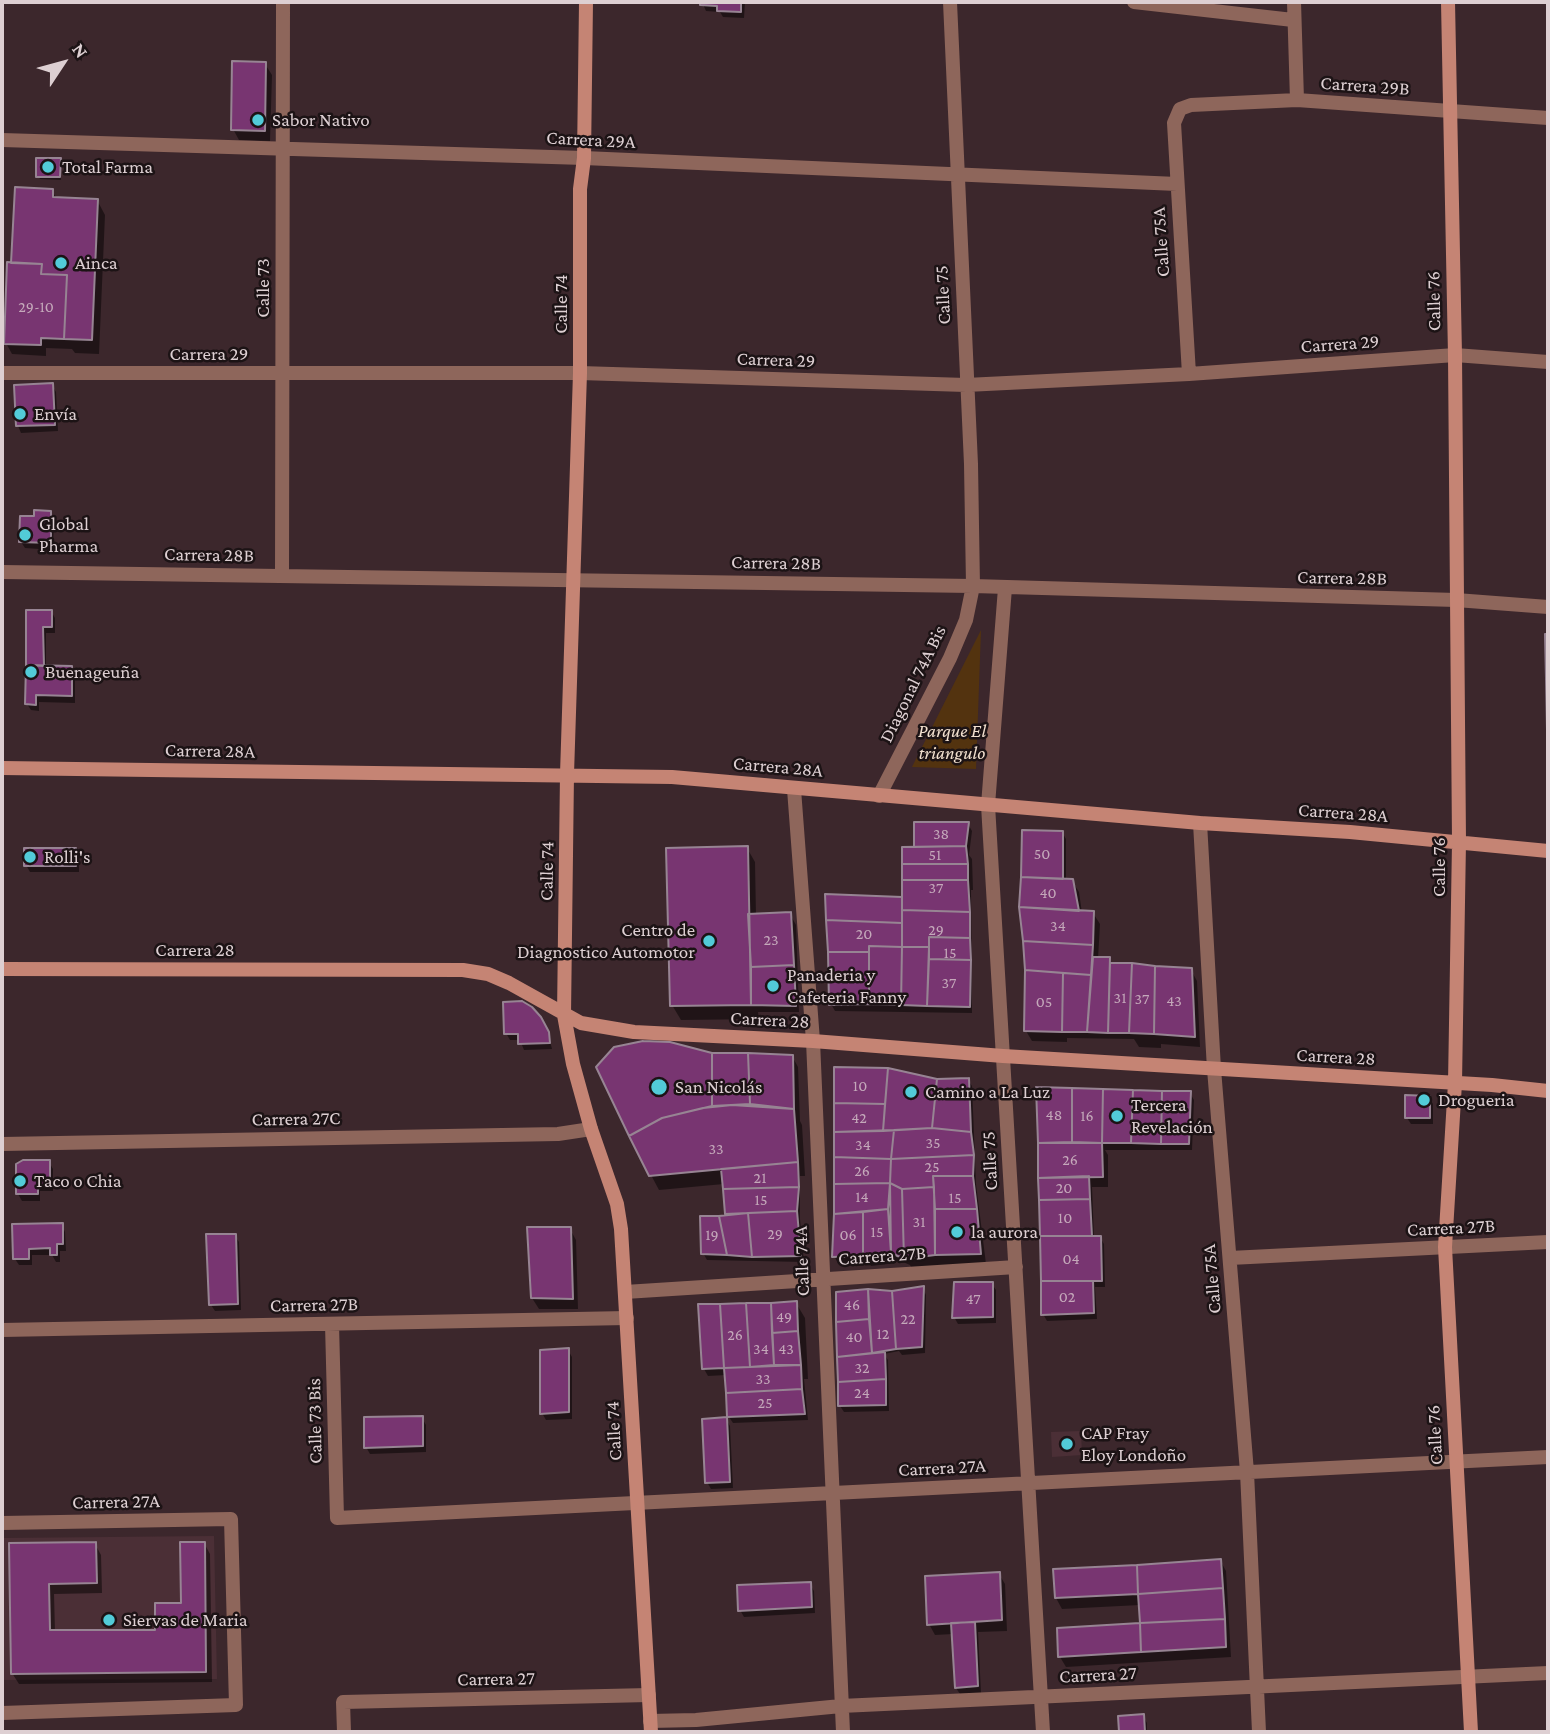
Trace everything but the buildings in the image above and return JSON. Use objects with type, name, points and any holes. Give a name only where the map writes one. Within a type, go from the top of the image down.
[{"type":"street","name":"Calle 73","points":[[282,575],[284,2]]},
{"type":"street","name":"Calle 74","points":[[586,2],[584,158],[580,189],[580,373],[567,774],[564,1015],[573,1064],[591,1129],[617,1204],[621,1229],[650,1727]]},
{"type":"street","name":"Calle 75","points":[[950,2],[971,464],[973,586]]},
{"type":"street","points":[[1134,2],[1293,20]]},
{"type":"street","points":[[1294,2],[1297,100]]},
{"type":"street","name":"Calle 76","points":[[1448,2],[1455,355],[1458,842],[1455,1083],[1445,1247],[1471,1732]]},
{"type":"street","name":"Carrera 29B","points":[[1180,109],[1191,105],[1297,100],[1548,118]]},
{"type":"street","name":"Calle 75A","points":[[1180,109],[1174,123],[1189,374]]},
{"type":"street","name":"Carrera 29A","points":[[2,140],[584,158],[1177,184]]},
{"type":"street","name":"Carrera 29","points":[[2,373],[580,373],[966,385],[1189,374],[1455,355],[1548,362]]},
{"type":"street","name":"Carrera 28B","points":[[2,572],[973,586],[1456,600],[1548,607]]},
{"type":"street","name":"Diagonal 74A Bis","points":[[879,796],[950,658],[966,620],[973,586]]},
{"type":"street","name":"Calle 75","points":[[1005,588],[988,805],[1043,1732]]},
{"type":"street","name":"Carrera 28A","points":[[2,768],[672,776],[794,789],[1350,832],[1548,851]]},
{"type":"street","name":"Calle 74A","points":[[794,789],[813,1041],[843,1732]]},
{"type":"street","name":"Calle 75A","points":[[1200,822],[1214,1069],[1247,1472],[1259,1732]]},
{"type":"street","name":"Carrera 28","points":[[2,969],[463,970],[488,974],[509,983],[581,1023],[634,1032],[813,1041],[1548,1091]]},
{"type":"street","name":"Carrera 27C","points":[[2,1143],[544,1135],[591,1129]]},
{"type":"street","name":"Carrera 27B","points":[[1230,1258],[1548,1242]]},
{"type":"street","name":"Carrera 27B","points":[[625,1292],[1016,1267]]},
{"type":"street","name":"Carrera 27B","points":[[2,1330],[626,1318]]},
{"type":"street","name":"Calle 73 Bis","points":[[332,1324],[337,1518]]},
{"type":"street","name":"Carrera 27A","points":[[337,1518],[1548,1457]]},
{"type":"street","name":"Carrera 27A","points":[[2,1523],[231,1519],[236,1705],[2,1713]]},
{"type":"street","name":"Carrera 27","points":[[650,1727],[841,1706],[1548,1673]]},
{"type":"street","name":"Carrera 27","points":[[344,1732],[343,1702],[649,1695]]},
{"type":"shaded area","name":"CAP Fray Eloy Londoño","points":[[1081,1431],[1082,1455],[1052,1457],[1051,1432]]},
{"type":"shaded area","name":"Siervas de Maria","points":[[214,1536],[217,1679],[3,1680],[2,1538]]},
{"type":"green space","name":"Parque El triangulo","points":[[981,630],[976,769],[912,767]]},
{"type":"place","name":"Sabor Nativo","points":[[258,120]]},
{"type":"place","name":"Total Farma","points":[[48,167]]},
{"type":"place","name":"Ainca","points":[[61,263]]},
{"type":"place","name":"Envía","points":[[20,414]]},
{"type":"place","name":"Global Pharma","points":[[25,535]]},
{"type":"place","name":"Buenageuña","points":[[31,672]]},
{"type":"place","name":"Rolli's","points":[[30,857]]},
{"type":"place","name":"Centro de Diagnostico Automotor","points":[[709,941]]},
{"type":"place","name":"Panaderia y Cafeteria Fanny","points":[[773,986]]},
{"type":"place","name":"San Nicolás","points":[[659,1087]]},
{"type":"place","name":"Camino a La Luz","points":[[911,1092]]},
{"type":"place","name":"Drogueria","points":[[1424,1100]]},
{"type":"place","name":"Tercera Revelación","points":[[1117,1116]]},
{"type":"place","name":"Taco o Chia","points":[[20,1181]]},
{"type":"place","name":"la aurora","points":[[957,1232]]},
{"type":"place","name":"CAP Fray Eloy Londoño","points":[[1067,1444]]},
{"type":"place","name":"Siervas de Maria","points":[[109,1620]]}]
